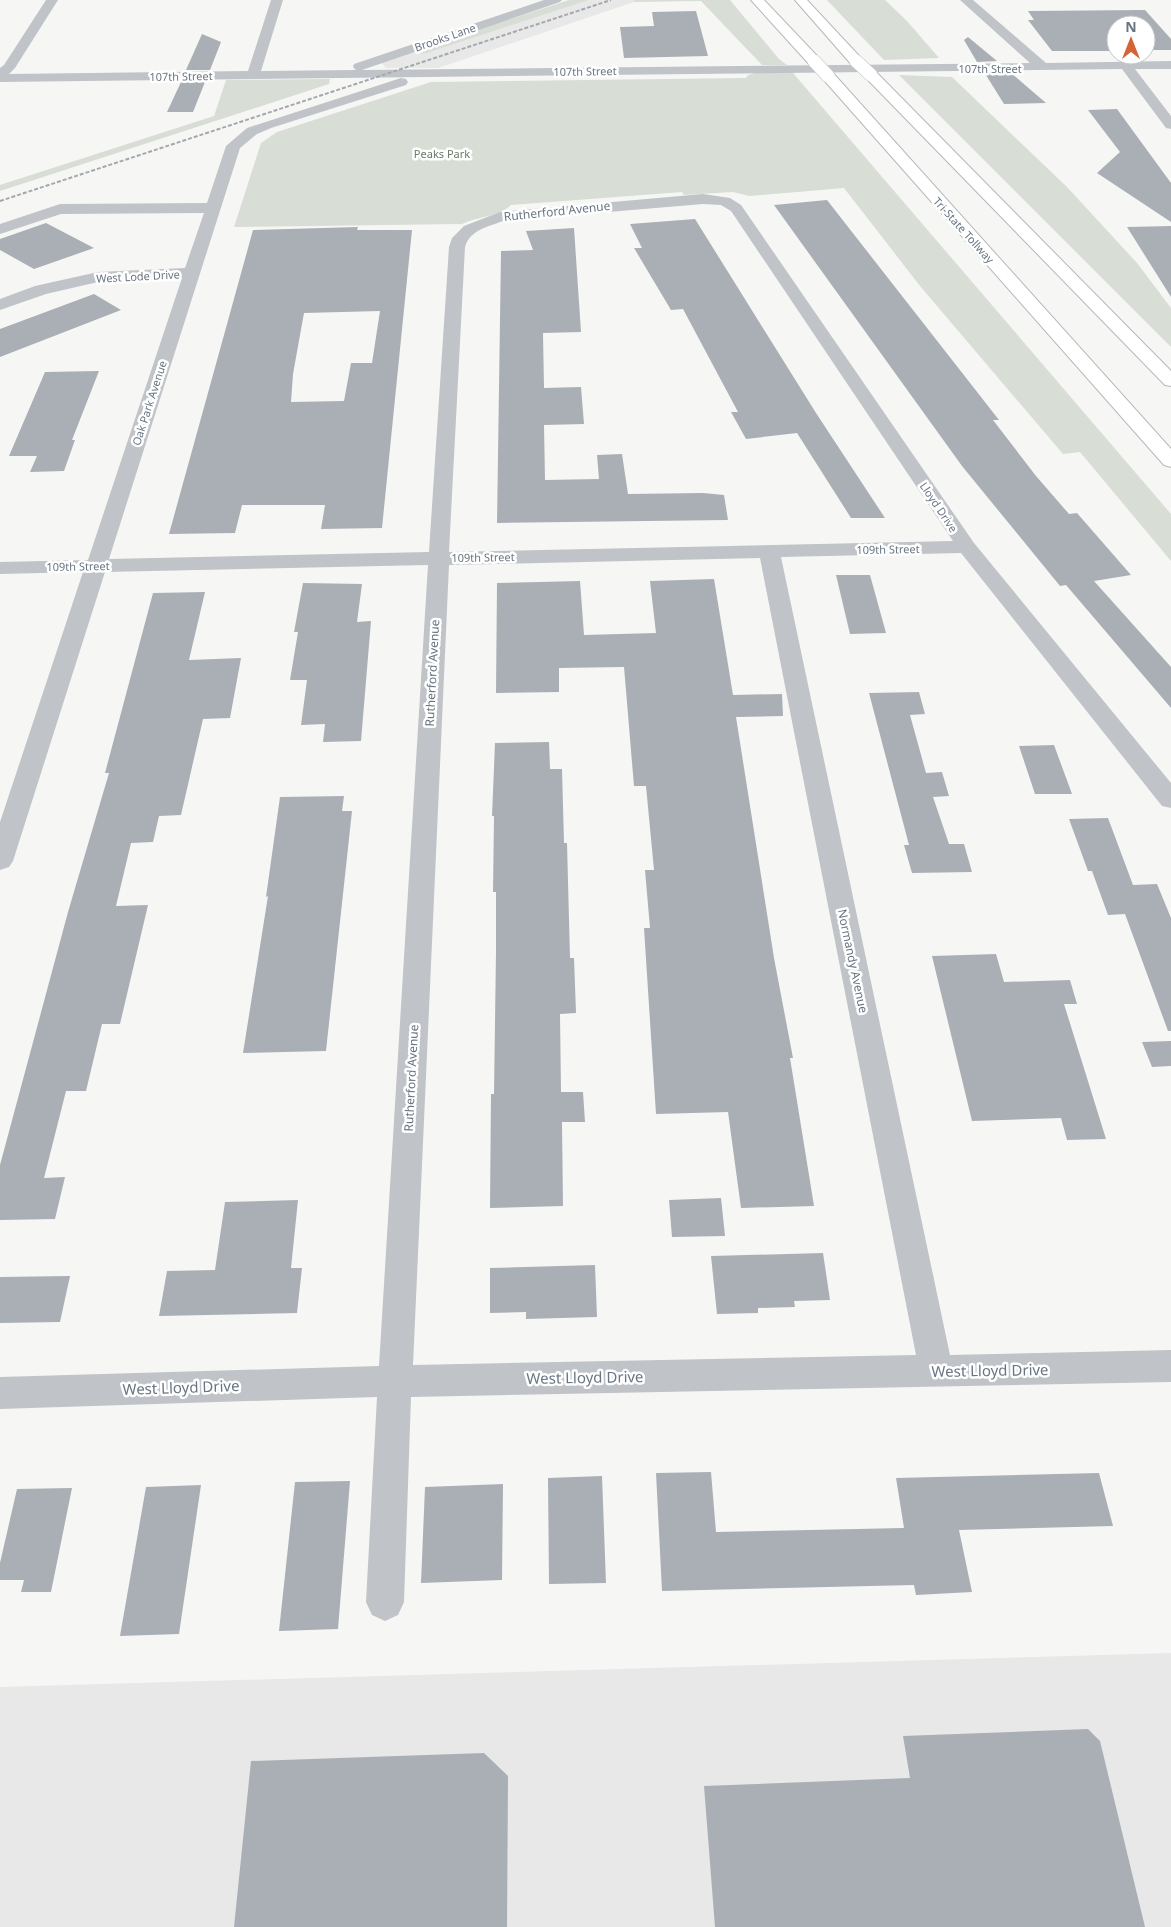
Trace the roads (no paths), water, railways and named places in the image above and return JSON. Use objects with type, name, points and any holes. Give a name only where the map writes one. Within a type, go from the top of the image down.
[{"type":"highway","name":"Tri-State Tollway","points":[[757,0],[828,76],[1171,461]]},
{"type":"highway","points":[[801,0],[856,61],[1171,381]]},
{"type":"street","points":[[0,74],[9,68],[52,0]]},
{"type":"street","points":[[253,75],[277,0]]},
{"type":"street","points":[[512,0],[513,14]]},
{"type":"street","name":"Brooks Lane","points":[[334,75],[556,0]]},
{"type":"street","points":[[967,0],[981,0]]},
{"type":"street","points":[[967,0],[1043,67]]},
{"type":"street","name":"107th Street","points":[[0,78],[1171,65]]},
{"type":"street","points":[[1126,66],[1171,125]]},
{"type":"street","name":"Oak Park Avenue","points":[[0,861],[8,811],[96,566],[233,146],[252,131],[430,73]]},
{"type":"street","name":"Rutherford Avenue","points":[[385,1602],[394,1381],[457,247],[464,233],[483,222],[510,215],[703,199],[725,201]]},
{"type":"street","name":"Lloyd Drive","points":[[725,201],[736,208],[966,547],[1171,800]]},
{"type":"street","points":[[0,229],[60,210],[212,208]]},
{"type":"street","name":"West Lode Drive","points":[[0,305],[41,290],[89,278],[190,273]]},
{"type":"street","name":"109th Street","points":[[0,568],[966,547]]},
{"type":"street","name":"Normandy Avenue","points":[[769,551],[936,1371]]},
{"type":"street","name":"West Lloyd Drive","points":[[0,1393],[394,1381],[1171,1366]]},
{"type":"railway","points":[[0,201],[611,0]]},
{"type":"park label","name":"Peaks Park","points":[[442,153]]}]
